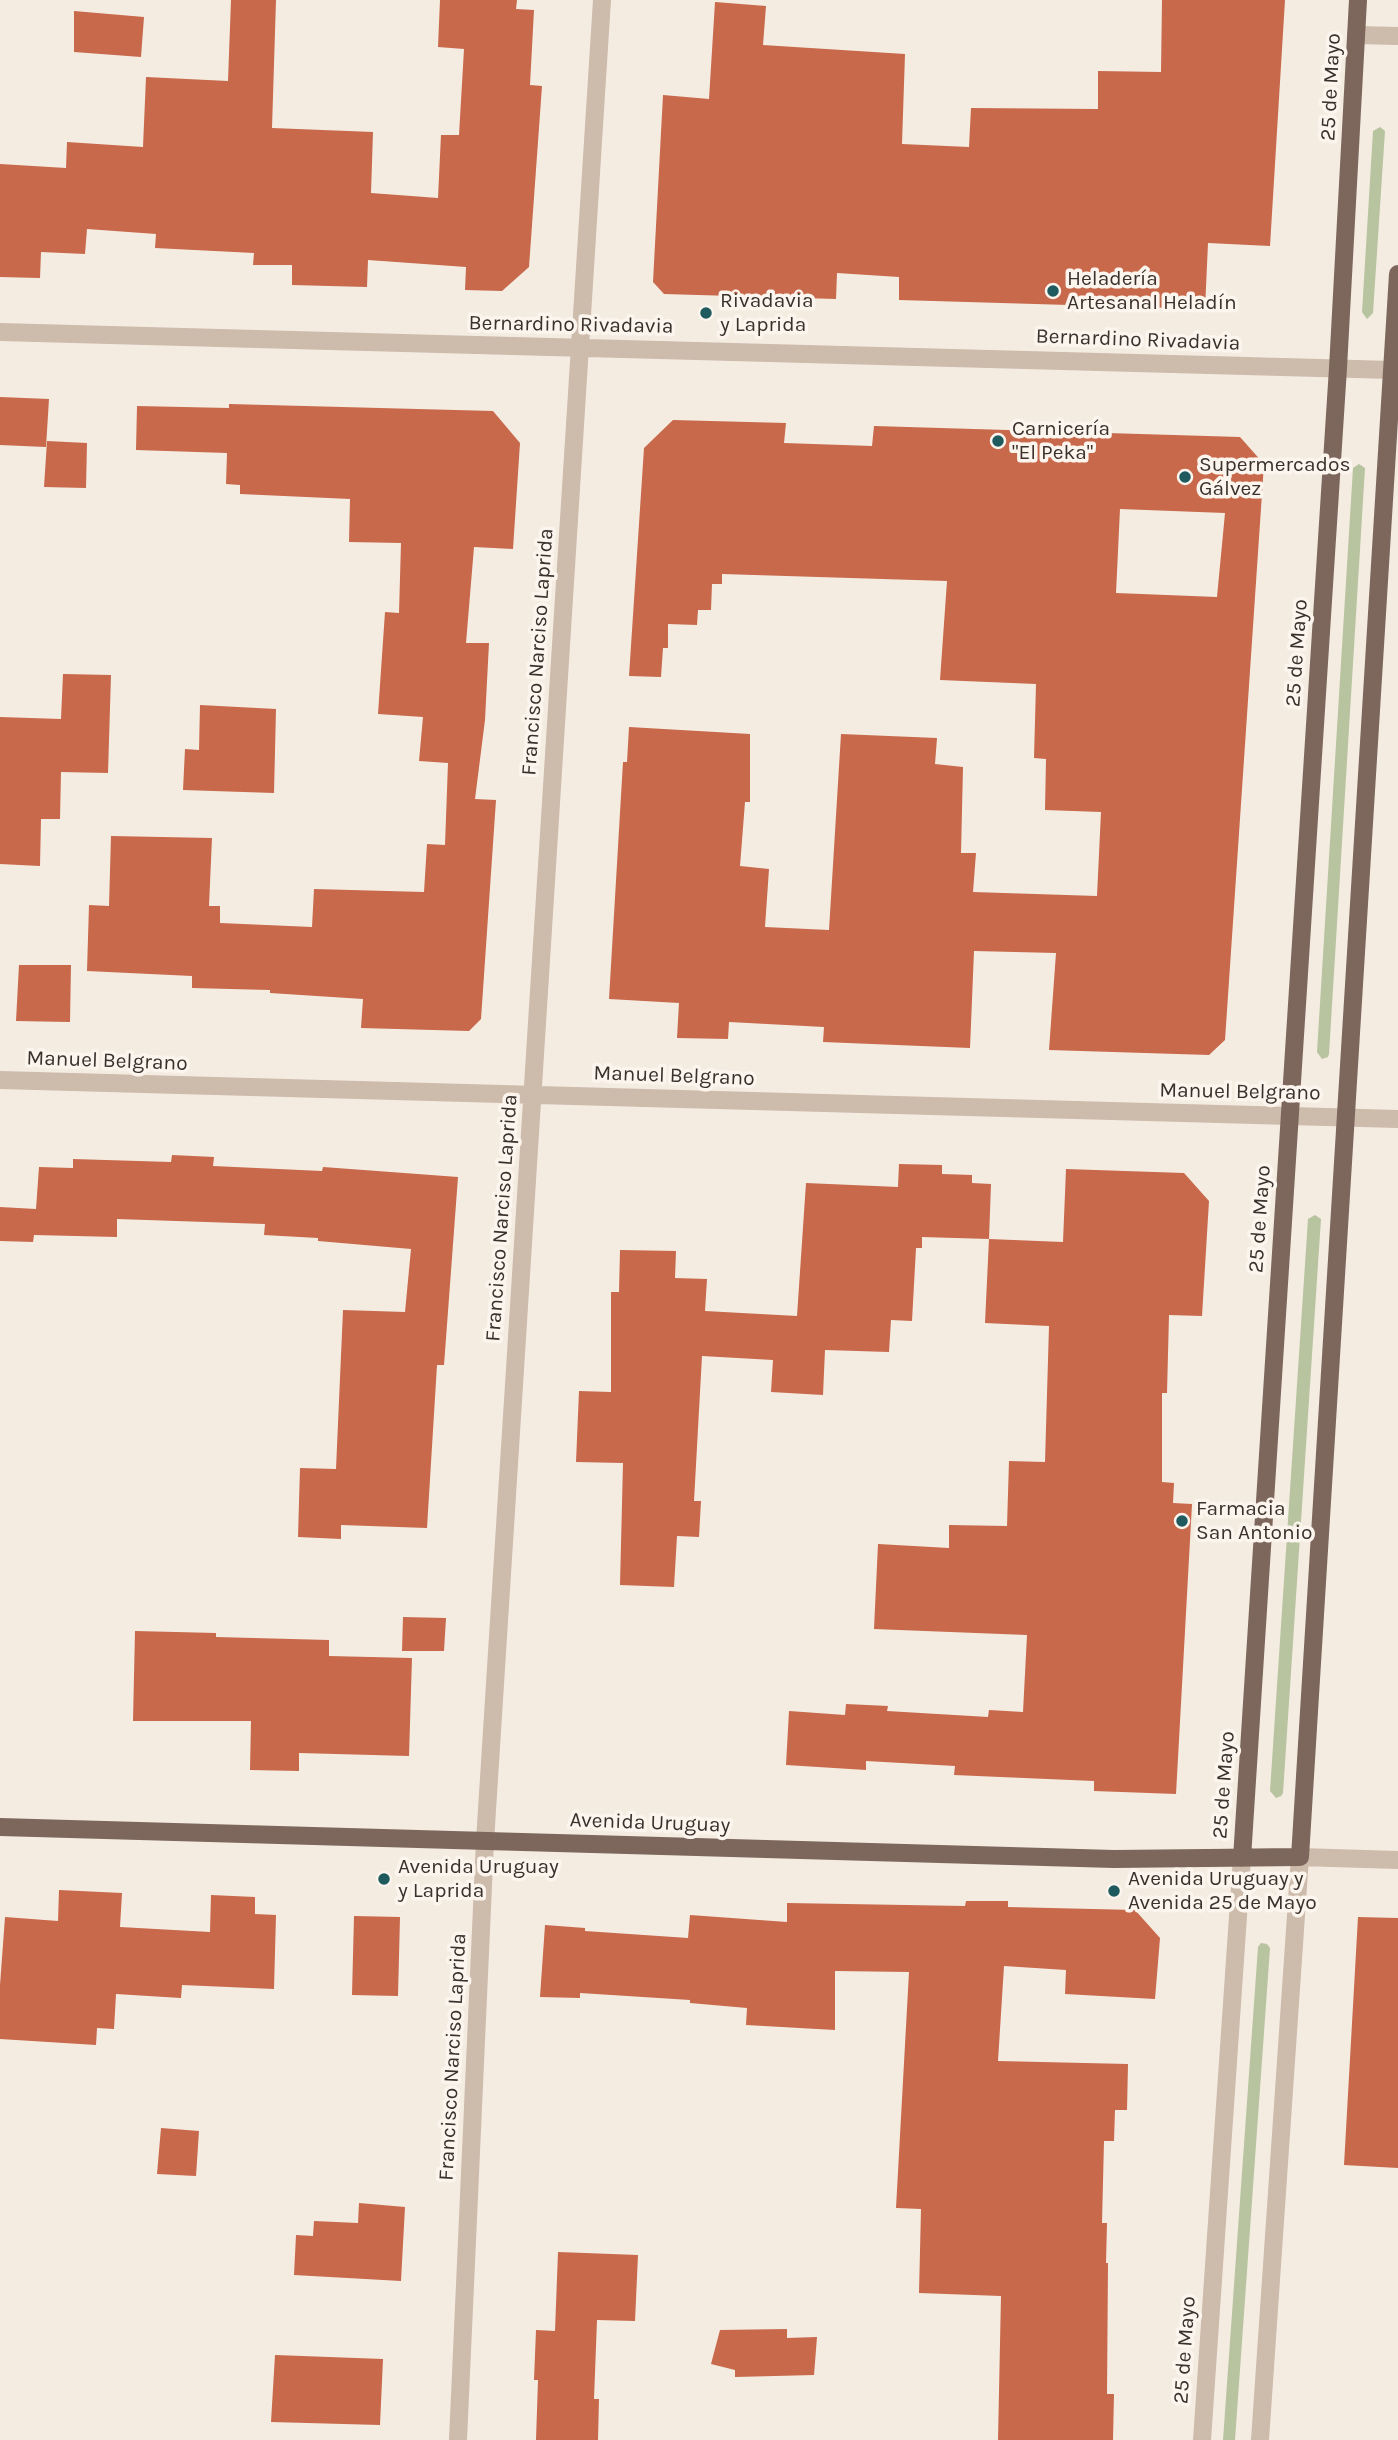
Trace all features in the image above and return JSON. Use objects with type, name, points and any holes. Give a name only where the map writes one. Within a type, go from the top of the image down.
[{"type":"main road","name":"25 de Mayo","points":[[1241,1858],[1338,368],[1358,0]]},
{"type":"main road","points":[[1300,1857],[1398,274]]},
{"type":"main road","name":"Avenida Uruguay","points":[[0,1827],[1114,1859],[1300,1857]]},
{"type":"street","name":"Francisco Narciso Laprida","points":[[458,2440],[485,1841],[602,0]]},
{"type":"street","points":[[1356,35],[1398,36]]},
{"type":"street","name":"Bernardino Rivadavia","points":[[0,332],[1392,370]]},
{"type":"street","name":"Manuel Belgrano","points":[[0,1080],[1398,1119]]},
{"type":"street","points":[[1260,2440],[1300,1857],[1398,1860]]},
{"type":"street","name":"25 de Mayo","points":[[1202,2440],[1241,1858]]},
{"type":"green space","points":[[1380,127],[1385,131],[1373,313],[1367,319],[1362,312],[1373,131]]},
{"type":"green space","points":[[1359,464],[1365,468],[1329,1054],[1322,1059],[1317,1052],[1353,468]]},
{"type":"green space","points":[[1315,1215],[1321,1219],[1283,1793],[1276,1798],[1270,1791],[1308,1219]]},
{"type":"green space","points":[[1261,1943],[1270,1948],[1235,2440],[1223,2440],[1258,1947]]},
{"type":"building","points":[[231,0],[276,0],[272,128],[373,132],[371,193],[438,198],[441,135],[459,135],[464,49],[438,47],[440,0],[517,0],[516,9],[534,10],[530,85],[542,86],[529,267],[502,291],[465,290],[466,267],[368,260],[367,287],[292,285],[292,265],[253,265],[254,253],[155,248],[156,234],[87,229],[85,254],[41,252],[40,278],[0,277],[0,164],[66,168],[67,142],[143,147],[146,77],[228,81]]},
{"type":"building","points":[[1162,0],[1285,0],[1270,246],[1208,243],[1205,309],[899,300],[899,277],[837,273],[836,299],[664,294],[653,282],[663,95],[709,99],[715,2],[766,6],[763,45],[905,54],[902,144],[969,147],[971,108],[1098,109],[1098,71],[1161,72]]},
{"type":"building","points":[[74,11],[144,17],[141,57],[74,52]]},
{"type":"building","points":[[0,397],[49,399],[46,447],[0,445]]},
{"type":"building","points":[[229,404],[493,411],[520,443],[513,549],[474,547],[466,643],[489,643],[485,720],[475,799],[496,800],[481,1019],[469,1031],[361,1028],[363,999],[270,993],[270,990],[192,988],[192,976],[87,971],[89,905],[109,906],[111,836],[212,838],[209,906],[220,906],[220,923],[312,927],[314,889],[424,892],[427,844],[445,845],[448,763],[419,761],[423,717],[378,714],[385,612],[399,613],[401,543],[349,542],[350,499],[240,494],[240,485],[226,484],[227,453],[136,450],[137,406],[229,408]]},
{"type":"building","points":[[673,420],[786,423],[784,443],[872,446],[874,426],[1240,437],[1264,464],[1225,1040],[1209,1055],[1049,1050],[1056,953],[974,951],[970,1048],[823,1042],[824,1027],[729,1022],[728,1039],[677,1038],[679,1003],[609,999],[623,762],[627,762],[629,727],[750,734],[750,802],[745,802],[740,866],[769,869],[765,927],[829,930],[841,734],[937,738],[935,764],[963,767],[961,853],[976,853],[973,892],[1097,896],[1101,812],[1045,810],[1046,759],[1034,758],[1036,684],[940,680],[947,581],[722,574],[722,584],[712,584],[711,610],[698,610],[697,625],[668,624],[668,648],[663,648],[661,677],[629,676],[644,448]],"holes":[[[1120,509],[1225,513],[1217,597],[1116,593]]]},
{"type":"building","points":[[47,441],[87,443],[86,488],[44,487]]},
{"type":"building","points":[[63,674],[111,675],[108,773],[61,772],[60,819],[41,819],[40,866],[0,864],[0,717],[61,719]]},
{"type":"building","points":[[200,705],[276,709],[274,793],[183,790],[185,749],[199,750]]},
{"type":"building","points":[[19,965],[71,965],[70,1022],[16,1021]]},
{"type":"building","points":[[172,1155],[214,1157],[213,1166],[322,1171],[323,1167],[458,1177],[444,1365],[437,1365],[427,1528],[341,1525],[341,1539],[298,1537],[300,1468],[336,1469],[343,1310],[405,1312],[411,1249],[318,1241],[318,1238],[264,1235],[265,1224],[117,1219],[117,1237],[34,1235],[33,1242],[0,1241],[0,1207],[36,1209],[39,1167],[73,1168],[73,1159],[171,1162]]},
{"type":"building","points":[[899,1164],[942,1165],[942,1174],[972,1175],[972,1183],[991,1184],[989,1239],[922,1237],[922,1248],[916,1248],[912,1321],[891,1320],[889,1352],[825,1350],[823,1395],[771,1392],[773,1360],[702,1356],[694,1501],[701,1501],[699,1537],[677,1536],[674,1587],[620,1585],[623,1463],[576,1462],[579,1391],[611,1392],[611,1292],[619,1292],[620,1250],[676,1251],[675,1278],[707,1279],[705,1311],[797,1316],[806,1183],[898,1187]]},
{"type":"building","points":[[1066,1169],[1184,1173],[1209,1201],[1202,1316],[1169,1315],[1167,1393],[1162,1393],[1162,1482],[1174,1483],[1173,1503],[1192,1504],[1176,1794],[1094,1791],[1094,1781],[954,1775],[955,1766],[866,1761],[866,1770],[786,1765],[789,1711],[845,1715],[846,1704],[888,1706],[887,1711],[988,1717],[989,1710],[1023,1712],[1027,1635],[874,1629],[878,1544],[949,1548],[949,1525],[1007,1526],[1009,1461],[1045,1462],[1049,1326],[985,1323],[989,1239],[1063,1242]]},
{"type":"building","points":[[403,1617],[446,1618],[444,1651],[402,1651]]},
{"type":"building","points":[[135,1631],[216,1633],[216,1637],[329,1640],[329,1656],[412,1658],[409,1756],[299,1753],[299,1771],[250,1770],[251,1721],[133,1721]]},
{"type":"building","points":[[59,1890],[122,1893],[120,1927],[210,1932],[211,1895],[255,1897],[255,1914],[276,1915],[274,1989],[182,1985],[181,1998],[116,1994],[114,2029],[97,2028],[96,2045],[0,2039],[0,1985],[5,1917],[58,1921]]},
{"type":"building","points":[[966,1901],[1008,1901],[1008,1907],[1135,1910],[1160,1938],[1155,1999],[1065,1994],[1066,1970],[1004,1966],[998,2061],[1128,2064],[1127,2110],[1115,2110],[1114,2141],[1104,2141],[1102,2223],[1107,2223],[1107,2394],[1114,2394],[1113,2440],[998,2440],[1001,2296],[919,2293],[921,2209],[896,2208],[909,1972],[835,1971],[835,2030],[746,2025],[747,2008],[690,2003],[690,2000],[580,1993],[580,1998],[540,1997],[545,1925],[585,1928],[585,1931],[688,1938],[690,1915],[787,1922],[787,1903],[965,1906]]},
{"type":"building","points":[[354,1916],[400,1917],[398,1996],[352,1995]]},
{"type":"building","points":[[1358,1917],[1398,1918],[1398,2168],[1344,2165]]},
{"type":"building","points":[[161,2128],[199,2131],[196,2176],[157,2174]]},
{"type":"building","points":[[359,2203],[405,2207],[401,2281],[294,2275],[296,2235],[313,2236],[314,2221],[358,2223]]},
{"type":"building","points":[[558,2252],[638,2255],[635,2321],[597,2320],[594,2399],[599,2399],[598,2440],[536,2440],[536,2330],[555,2331]]},
{"type":"building","points":[[787,2329],[787,2338],[817,2337],[814,2375],[735,2377],[735,2370],[711,2364],[720,2330]]},
{"type":"building","points":[[275,2355],[383,2359],[380,2425],[271,2422]]},
{"type":"place","name":"Heladería Artesanal Heladín","points":[[1053,291]]},
{"type":"place","name":"Rivadavia y Laprida","points":[[706,313]]},
{"type":"place","name":"Carnicería \"El Peka\"","points":[[998,441]]},
{"type":"place","name":"Supermercados Gálvez","points":[[1185,477]]},
{"type":"place","name":"Farmacia San Antonio","points":[[1182,1521]]},
{"type":"place","name":"Avenida Uruguay y Laprida","points":[[384,1879]]},
{"type":"place","name":"Avenida Uruguay y Avenida 25 de Mayo","points":[[1114,1891]]}]
